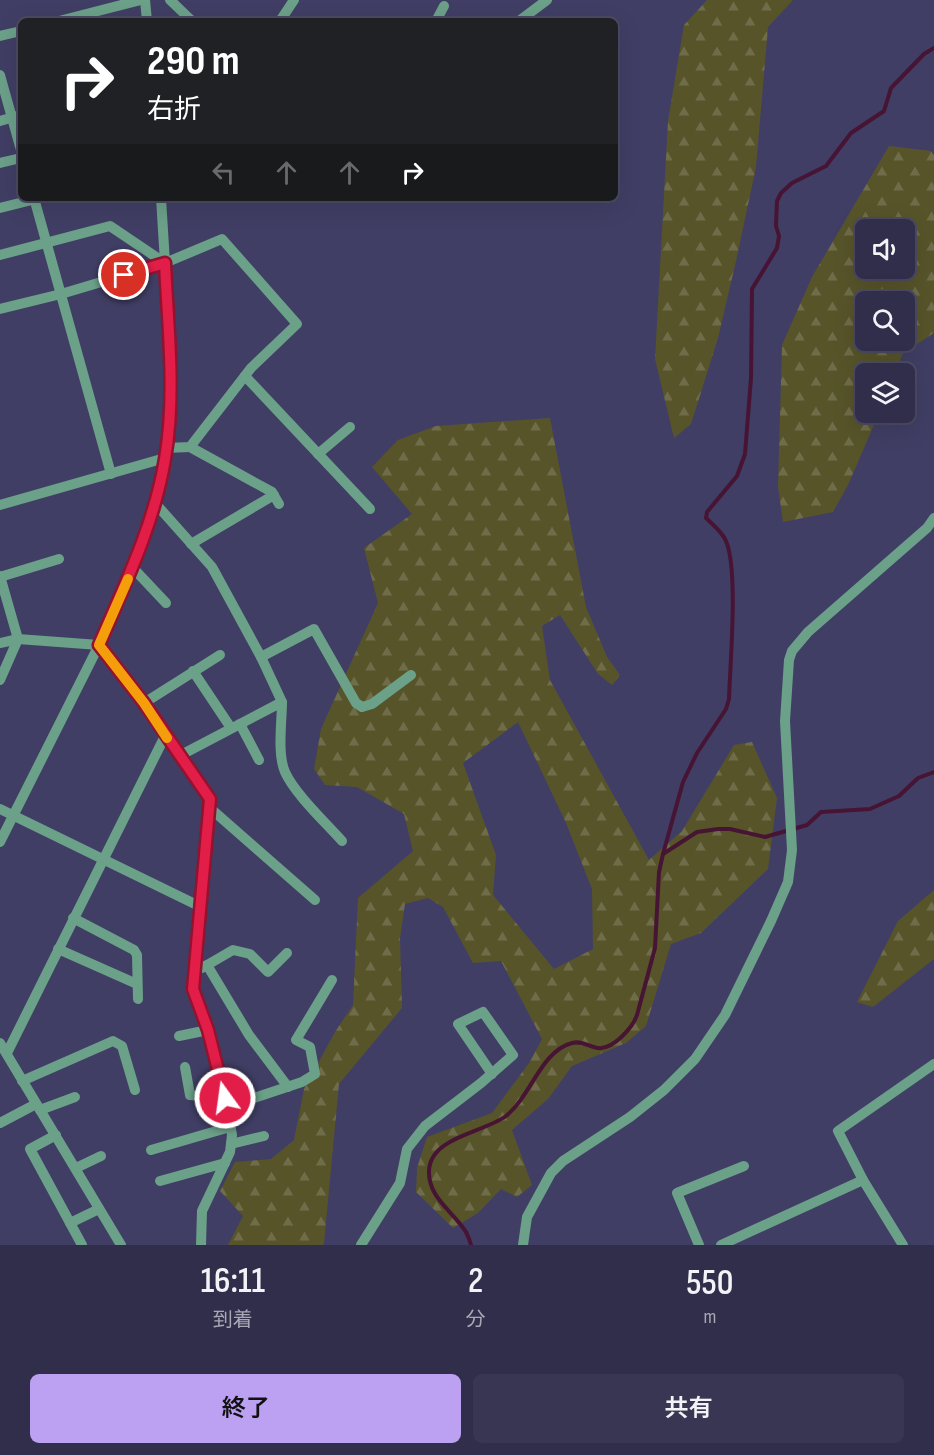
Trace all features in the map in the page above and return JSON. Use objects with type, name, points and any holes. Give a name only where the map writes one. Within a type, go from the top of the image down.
[{"type":"street","points":[[71,18],[143,0],[146,18]]},
{"type":"street","points":[[170,0],[189,18]]},
{"type":"street","points":[[282,18],[294,0]]},
{"type":"street","points":[[523,18],[547,0]]},
{"type":"street","points":[[437,18],[444,2]]},
{"type":"street","points":[[0,36],[18,32]]},
{"type":"street","points":[[0,75],[16,116],[0,121]]},
{"type":"street","points":[[0,163],[18,159]]},
{"type":"street","points":[[0,208],[26,201]]},
{"type":"street","points":[[38,201],[111,474]]},
{"type":"street","points":[[0,842],[99,645],[133,568],[155,503],[166,453],[170,375],[160,201]]},
{"type":"street","points":[[0,255],[110,226],[165,263]]},
{"type":"street","points":[[0,309],[61,294],[165,263],[222,240],[297,324],[245,376],[190,447],[166,453],[111,474],[0,505]]},
{"type":"street","points":[[245,376],[370,509]]},
{"type":"street","points":[[318,454],[350,427]]},
{"type":"street","points":[[190,447],[272,492],[277,499],[191,543]]},
{"type":"street","points":[[155,503],[212,567],[261,657],[282,702],[282,755],[285,771],[295,787],[342,841]]},
{"type":"street","points":[[523,1245],[527,1217],[551,1173],[562,1161],[630,1117],[672,1083],[691,1064],[725,1015],[788,882],[792,850],[785,721],[789,660],[792,651],[808,632],[927,528],[934,518]]},
{"type":"street","points":[[0,680],[18,639],[0,576],[59,559]]},
{"type":"street","points":[[133,568],[166,603]]},
{"type":"street","points":[[261,657],[314,629],[356,703],[362,706],[372,704],[411,675]]},
{"type":"street","points":[[0,643],[18,639],[99,645],[144,703],[210,799],[193,989],[208,1030],[226,1102],[231,1144],[230,1152],[202,1211],[201,1245]]},
{"type":"street","points":[[144,703],[220,655]]},
{"type":"street","points":[[193,671],[259,760]]},
{"type":"street","points":[[181,755],[282,702]]},
{"type":"street","points":[[121,1245],[76,1167],[2,1048],[58,948],[165,736]]},
{"type":"street","points":[[210,808],[315,900]]},
{"type":"street","points":[[0,809],[200,906]]},
{"type":"street","points":[[73,918],[134,950],[137,955],[138,999]]},
{"type":"street","points":[[58,948],[137,984]]},
{"type":"street","points":[[194,972],[233,950],[250,954],[268,972],[287,954]]},
{"type":"street","points":[[207,965],[249,1035],[288,1087]]},
{"type":"street","points":[[185,1067],[190,1095],[226,1102],[302,1082],[315,1074],[310,1047],[296,1040],[332,980]]},
{"type":"street","points":[[361,1245],[400,1183],[407,1149],[425,1126],[492,1074],[513,1055],[483,1012],[458,1024],[492,1074]]},
{"type":"street","points":[[179,1036],[208,1030]]},
{"type":"street","points":[[22,1081],[114,1041],[122,1046],[135,1090]]},
{"type":"street","points":[[901,1244],[863,1180],[838,1131],[934,1065]]},
{"type":"street","points":[[0,1123],[38,1107],[75,1097]]},
{"type":"street","points":[[151,1150],[230,1127]]},
{"type":"street","points":[[56,1135],[30,1149],[82,1245]]},
{"type":"street","points":[[231,1144],[264,1136]]},
{"type":"street","points":[[76,1167],[101,1156]]},
{"type":"street","points":[[160,1181],[225,1163]]},
{"type":"street","points":[[699,1245],[677,1193],[744,1166]]},
{"type":"street","points":[[721,1245],[863,1180]]},
{"type":"street","points":[[70,1223],[99,1209]]},
{"type":"green space","points":[[707,0],[793,0],[768,27],[756,167],[736,261],[718,338],[691,424],[674,438],[655,359],[668,121],[684,25]]},
{"type":"green space","points":[[889,146],[931,151],[934,155],[934,333],[915,345],[915,291],[855,291],[855,351],[906,351],[899,363],[855,363],[855,423],[875,423],[848,485],[833,512],[783,522],[778,487],[782,345],[812,277]]},
{"type":"green space","points":[[550,418],[586,607],[607,657],[620,675],[612,685],[598,674],[560,615],[542,626],[550,680],[649,860],[682,831],[734,745],[752,742],[777,798],[768,869],[701,933],[671,944],[646,1026],[626,1043],[572,1066],[548,1099],[512,1130],[532,1185],[517,1197],[501,1189],[478,1213],[453,1228],[416,1192],[417,1168],[427,1137],[492,1113],[529,1063],[542,1039],[501,961],[473,963],[443,907],[428,898],[405,904],[400,938],[402,1008],[339,1084],[323,1245],[228,1245],[243,1216],[220,1191],[235,1162],[271,1159],[294,1140],[304,1089],[335,1032],[353,1005],[358,898],[413,851],[404,814],[357,787],[325,785],[314,769],[321,729],[378,603],[364,548],[412,514],[372,467],[398,440],[436,426]],"holes":[[[518,722],[566,823],[592,889],[593,949],[554,969],[493,895],[496,855],[463,763]]]},
{"type":"green space","points":[[934,890],[934,959],[873,1007],[857,1002],[898,921]]},
{"type":"waterway","points":[[471,1245],[466,1232],[437,1197],[430,1181],[429,1171],[438,1150],[459,1137],[506,1116],[515,1107],[544,1064],[561,1048],[576,1042],[604,1048],[616,1042],[631,1026],[637,1015],[655,948],[659,872],[683,782],[697,753],[726,709],[729,699],[733,616],[732,570],[725,539],[706,518],[707,512],[737,476],[745,454],[751,378],[752,289],[777,248],[779,236],[776,226],[777,201],[781,193],[792,183],[826,166],[851,133],[884,111],[891,88],[924,54],[934,48]]},
{"type":"waterway","points":[[663,854],[697,832],[730,829],[765,837],[807,825],[821,812],[870,809],[899,796],[918,778],[934,772]]},
{"type":"slow traffic","points":[[128,579],[99,645],[144,703],[167,738]]},
{"type":"route","points":[[124,275],[165,263],[170,396],[165,459],[155,503],[140,551],[99,645],[144,703],[210,799],[193,989],[208,1030],[225,1098]]}]
